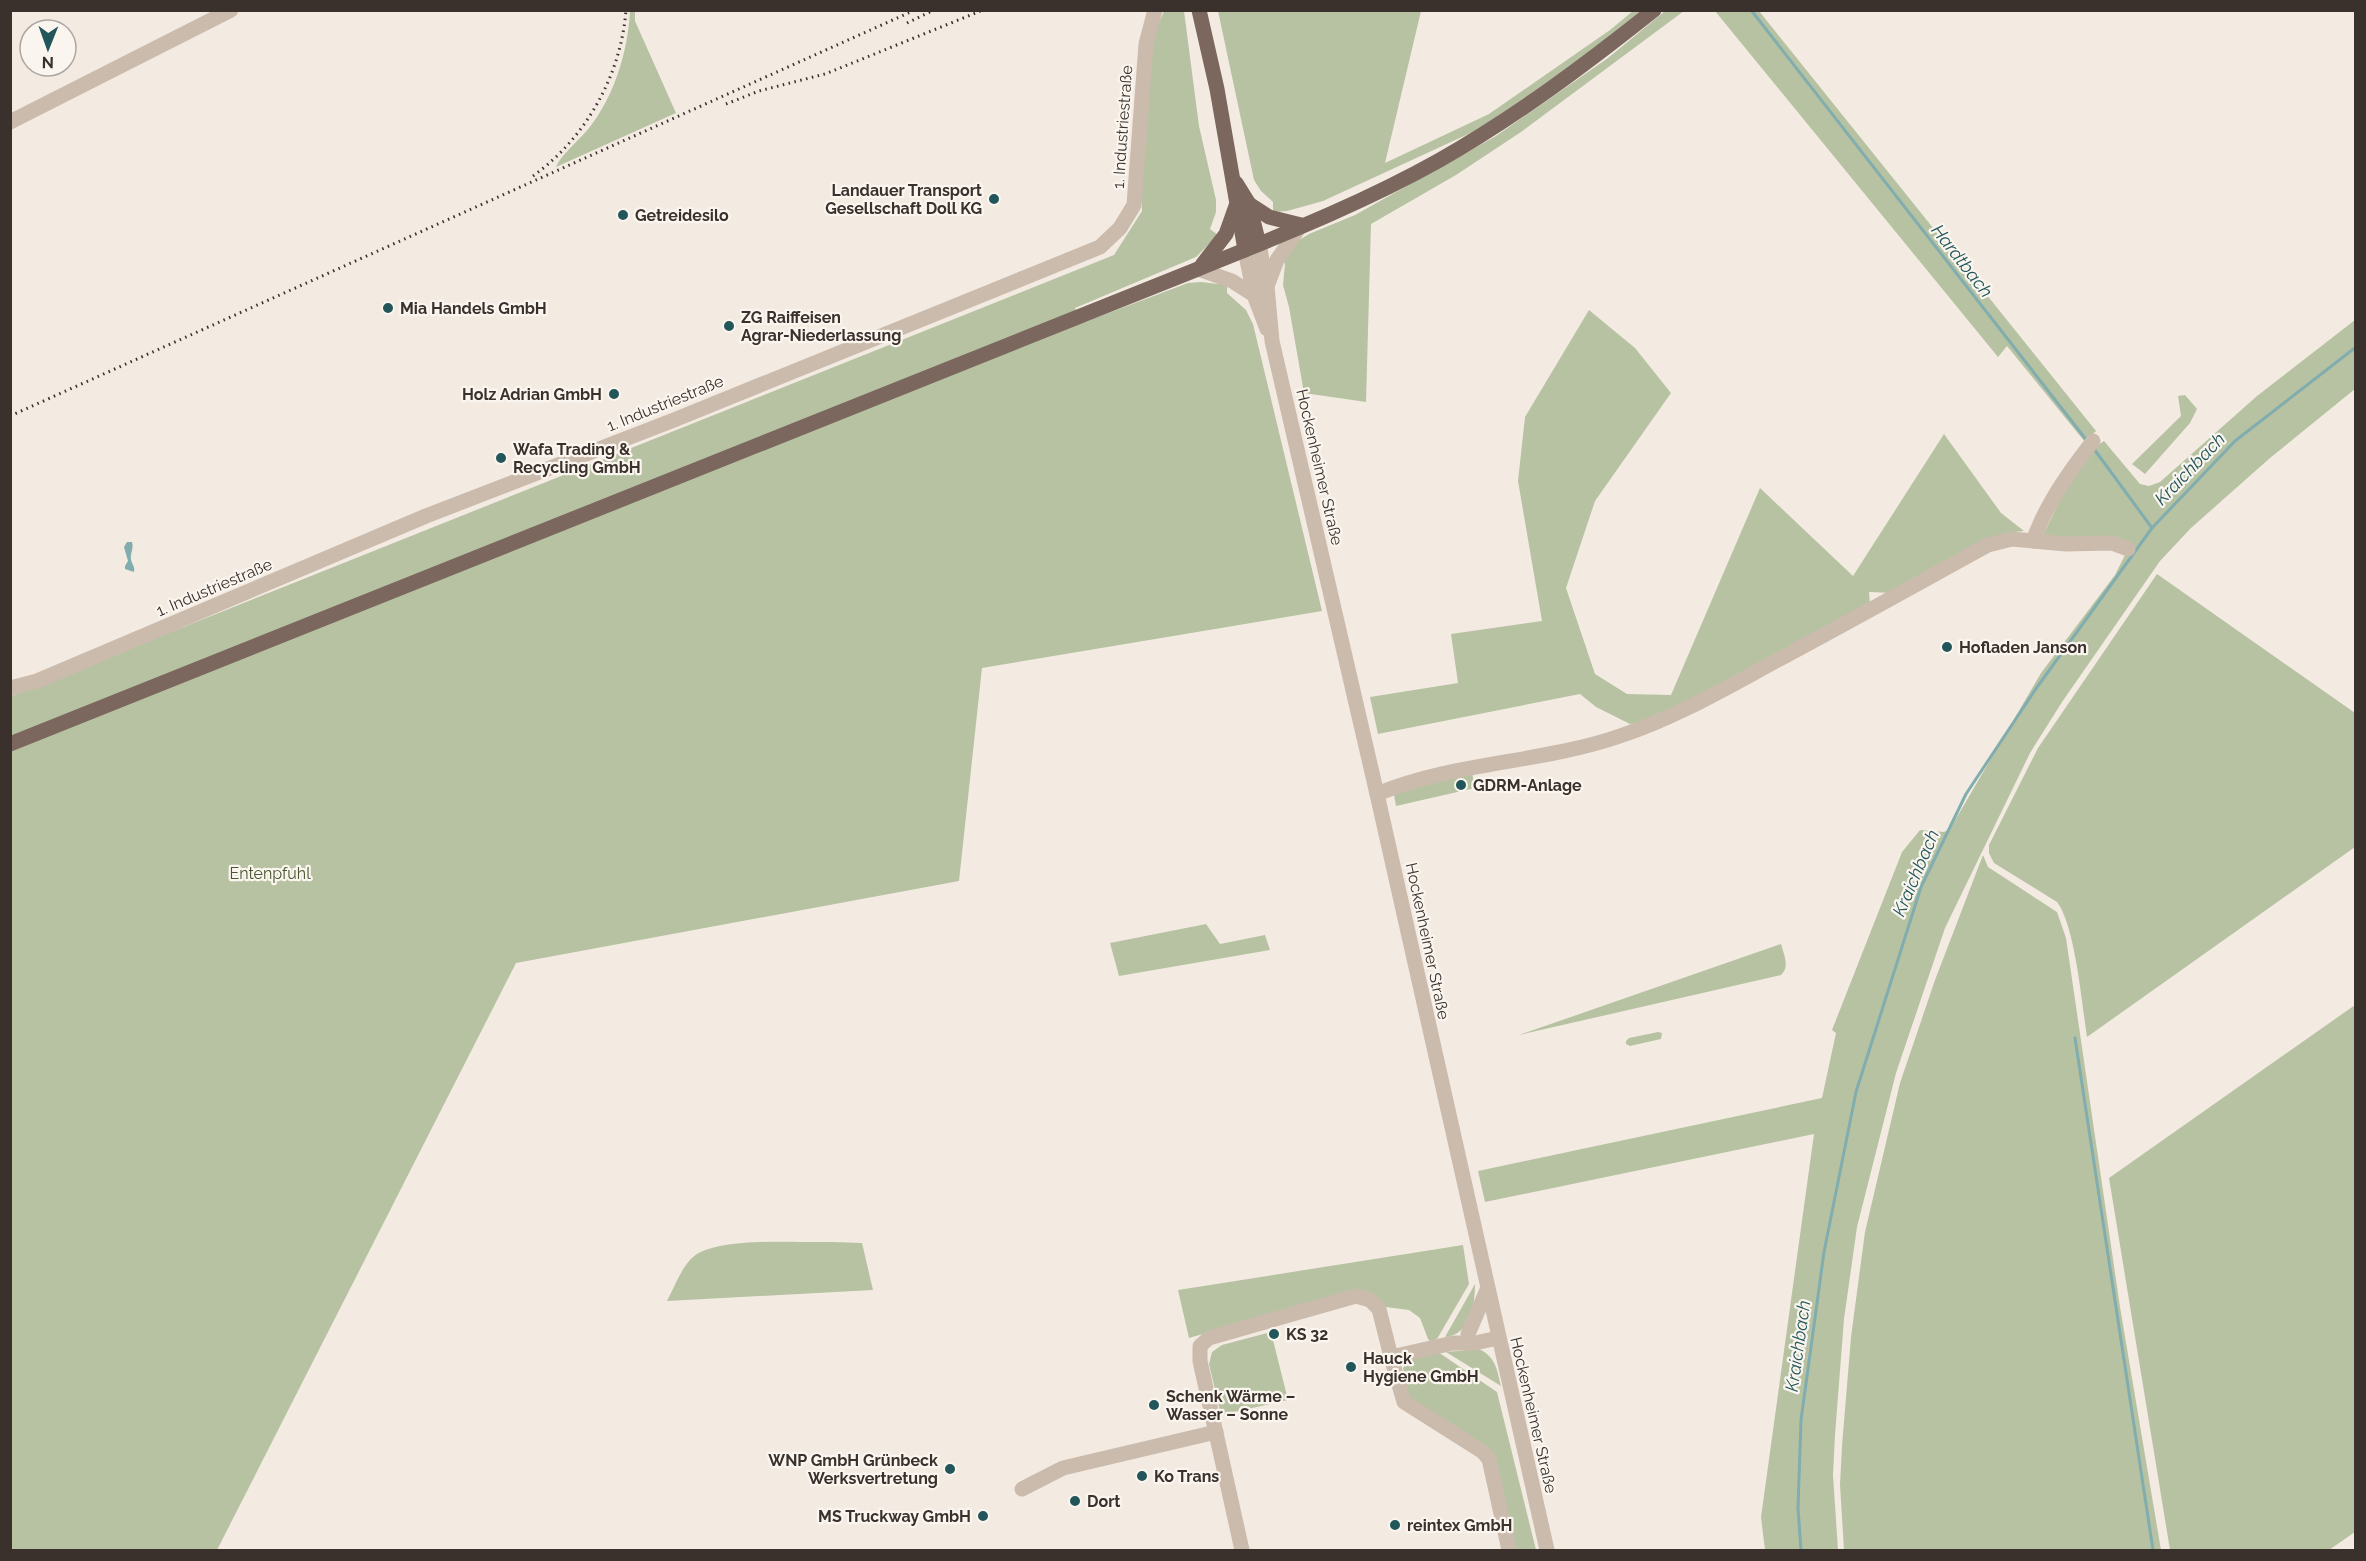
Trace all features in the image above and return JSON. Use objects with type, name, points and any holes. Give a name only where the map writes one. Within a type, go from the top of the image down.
[{"type":"main road","name":"Hockenheimer Straße","points":[[1199,10],[1217,89],[1233,177],[1243,205],[1252,247]]},
{"type":"main road","points":[[10,744],[1198,270],[1341,210],[1480,136],[1556,85],[1654,10]]},
{"type":"main road","points":[[1198,270],[1217,248],[1243,205],[1269,217],[1301,225]]},
{"type":"street","points":[[10,122],[231,10]]},
{"type":"street","name":"1. Industriestraße","points":[[10,688],[130,649],[426,516],[674,420],[1100,247],[1120,228],[1134,205],[1146,44],[1155,10]]},
{"type":"street","points":[[1267,286],[1277,260],[1301,225]]},
{"type":"street","name":"Hockenheimer Straße","points":[[1252,247],[1267,286],[1272,340],[1377,794],[1547,1551]]},
{"type":"street","name":"Hockenheimer Straße","points":[[1252,247],[1254,295],[1272,340]]},
{"type":"street","points":[[1198,270],[1232,281],[1254,295]]},
{"type":"street","points":[[2033,541],[2044,513],[2090,445]]},
{"type":"street","points":[[1377,794],[1401,784],[1552,753],[1618,737],[1652,725],[1988,545],[2012,539],[2066,544],[2112,543],[2128,549]]},
{"type":"street","points":[[1468,1334],[1487,1290]]},
{"type":"street","points":[[1242,1551],[1200,1361],[1200,1346],[1209,1338],[1356,1296],[1370,1300],[1380,1309],[1404,1402],[1483,1452],[1489,1459],[1509,1551]]},
{"type":"street","points":[[1453,1343],[1468,1334],[1497,1334]]},
{"type":"street","points":[[1391,1357],[1453,1343],[1475,1343],[1497,1334]]},
{"type":"street","points":[[1022,1489],[1063,1468],[1216,1432]]},
{"type":"green space","points":[[630,11],[635,11],[635,21],[676,113],[556,167],[562,157],[589,128],[606,102],[623,57]]},
{"type":"green space","name":"Entenpfuhl","points":[[1164,11],[1184,11],[1199,126],[1216,200],[1216,212],[1210,229],[1218,235],[1196,257],[1075,308],[1082,323],[1188,283],[1227,285],[1227,293],[1246,310],[1253,324],[1322,611],[982,668],[959,881],[516,963],[217,1550],[11,1550],[11,696],[1114,255],[1142,211],[1141,178],[1150,43]]},
{"type":"green space","points":[[1218,11],[1421,11],[1385,163],[1489,114],[1610,30],[1633,11],[1646,11],[1567,69],[1477,130],[1323,201],[1287,211],[1273,212],[1273,202],[1261,191],[1254,180]]},
{"type":"green space","points":[[1665,11],[1684,11],[1521,132],[1456,175],[1371,224],[1366,402],[1304,393],[1283,285],[1285,264],[1282,259],[1299,240],[1355,215],[1496,136],[1608,58]]},
{"type":"green space","points":[[1715,11],[1759,11],[2096,431],[2085,442],[2007,346],[1998,357]]},
{"type":"green space","points":[[1589,310],[1635,348],[1671,393],[1595,501],[1566,588],[1595,674],[1627,694],[1671,695],[1760,488],[1853,576],[1944,434],[2001,513],[2024,531],[2006,533],[1892,593],[1869,592],[1870,605],[1652,720],[1630,724],[1596,707],[1580,694],[1378,734],[1370,697],[1458,683],[1451,634],[1542,621],[1518,481],[1525,417]]},
{"type":"green space","points":[[2355,320],[2355,389],[2270,458],[2191,528],[2160,561],[2062,702],[2030,753],[1945,928],[1896,1073],[1857,1227],[1844,1319],[1835,1435],[1833,1475],[1838,1550],[1765,1550],[1761,1517],[1814,1134],[1485,1202],[1478,1171],[1822,1098],[1836,1033],[1832,1030],[1902,852],[1920,830],[1944,832],[1950,829],[2041,673],[2115,575],[2131,543],[2109,538],[2042,537],[2081,457],[2104,441],[2140,484],[2149,486],[2160,482],[2257,396]]},
{"type":"green space","points":[[2185,395],[2197,409],[2190,423],[2145,474],[2132,464],[2181,416],[2178,396]]},
{"type":"green space","points":[[2157,574],[2355,713],[2355,847],[2087,1037],[2077,966],[2069,928],[2063,913],[2057,902],[1994,863],[1989,853],[1989,845],[2038,748]]},
{"type":"green space","points":[[1472,773],[1475,788],[1396,806],[1393,789]]},
{"type":"green space","points":[[1983,855],[1988,867],[2057,912],[2066,938],[2120,1307],[2161,1550],[1844,1550],[1840,1485],[1842,1446],[1851,1337],[1865,1232],[1900,1083],[1935,980]]},
{"type":"green space","points":[[1206,924],[1220,944],[1265,935],[1270,950],[1119,976],[1110,943]]},
{"type":"green space","points":[[1781,944],[1786,965],[1781,975],[1519,1035]]},
{"type":"green space","points":[[2355,1005],[2355,1532],[2329,1550],[2170,1550],[2109,1178]]},
{"type":"green space","points":[[1662,1033],[1661,1039],[1630,1046],[1626,1044],[1629,1038]]},
{"type":"green space","points":[[739,1243],[862,1243],[873,1290],[667,1301],[685,1266],[693,1257],[705,1250]]},
{"type":"green space","points":[[1463,1245],[1469,1284],[1437,1339],[1430,1341],[1428,1339],[1420,1318],[1409,1310],[1386,1307],[1348,1292],[1189,1338],[1178,1290]]},
{"type":"green space","points":[[1475,1284],[1474,1301],[1469,1318],[1460,1331],[1445,1337]]},
{"type":"green space","points":[[1271,1332],[1288,1400],[1221,1415],[1209,1364],[1212,1352],[1222,1345]]},
{"type":"green space","points":[[1479,1349],[1492,1360],[1501,1386],[1446,1352]]},
{"type":"green space","points":[[1438,1352],[1497,1392],[1536,1550],[1516,1550],[1495,1456],[1410,1398],[1406,1392],[1403,1368],[1409,1360]]},
{"type":"water","points":[[127,542],[132,542],[131,560],[134,572],[125,569],[128,561],[124,547]]},
{"type":"waterway","name":"Hardtbach","points":[[1751,10],[2088,442]]},
{"type":"waterway","name":"Kraichbach","points":[[1801,1550],[1798,1508],[1801,1420],[1824,1252],[1856,1092],[1921,887],[1966,794],[2035,690],[2152,528],[2235,441],[2356,347]]},
{"type":"waterway","name":"Hardtbach","points":[[2094,449],[2152,528]]},
{"type":"waterway","points":[[2075,1038],[2153,1550]]},
{"type":"railway","points":[[533,176],[569,143],[598,103],[617,58],[626,10]]},
{"type":"railway","points":[[10,416],[915,10]]},
{"type":"railway","points":[[907,23],[934,10]]},
{"type":"railway","points":[[726,104],[759,91],[825,74],[983,10]]},
{"type":"place","name":"Landauer Transport Gesellschaft Doll KG","points":[[994,199]]},
{"type":"place","name":"Getreidesilo","points":[[623,215]]},
{"type":"place","name":"Mia Handels GmbH","points":[[388,308]]},
{"type":"place","name":"ZG Raiffeisen Agrar-Niederlassung","points":[[729,326]]},
{"type":"place","name":"Holz Adrian GmbH","points":[[614,394]]},
{"type":"place","name":"Wafa Trading & Recycling GmbH","points":[[501,458]]},
{"type":"place","name":"Hofladen Janson","points":[[1947,647]]},
{"type":"place","name":"GDRM-Anlage","points":[[1461,785]]},
{"type":"place","name":"KS 32","points":[[1274,1334]]},
{"type":"place","name":"Hauck Hygiene GmbH","points":[[1351,1367]]},
{"type":"place","name":"Schenk Wärme – Wasser – Sonne","points":[[1154,1405]]},
{"type":"place","name":"WNP GmbH Grünbeck Werksvertretung","points":[[950,1469]]},
{"type":"place","name":"Ko Trans","points":[[1142,1476]]},
{"type":"place","name":"Dort","points":[[1075,1501]]},
{"type":"place","name":"MS Truckway GmbH","points":[[983,1516]]},
{"type":"place","name":"reintex GmbH","points":[[1395,1525]]}]
